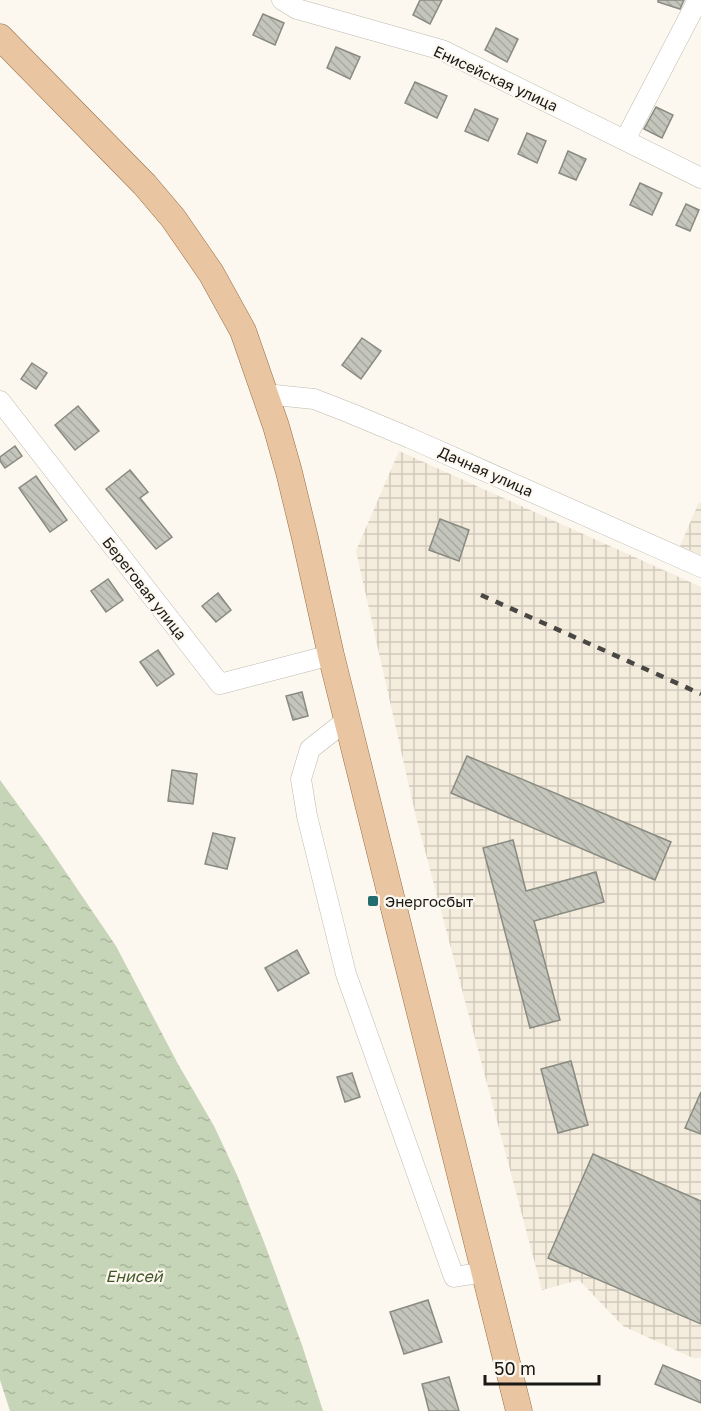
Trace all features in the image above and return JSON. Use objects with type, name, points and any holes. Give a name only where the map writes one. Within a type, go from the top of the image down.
[{"type":"main road","points":[[0,37],[145,185],[173,218],[211,273],[243,331],[276,426],[292,483],[331,655],[519,1411]]},
{"type":"street","name":"Енисейская улица","points":[[282,0],[297,9],[442,50],[701,178]]},
{"type":"street","points":[[625,140],[698,0]]},
{"type":"street","name":"Дачная улица","points":[[265,394],[314,399],[350,413],[701,567]]},
{"type":"street","name":"Береговая улица","points":[[0,401],[219,684],[331,655]]},
{"type":"street","points":[[347,720],[310,749],[301,779],[307,816],[340,951],[346,974],[454,1277],[485,1272]]},
{"type":"shaded area","points":[[399,451],[701,587],[701,1358],[693,1358],[623,1326],[579,1280],[542,1290],[416,817],[356,551]]},
{"type":"shaded area","points":[[699,502],[701,503],[701,555],[680,546]]},
{"type":"water","name":"Енисей","points":[[0,780],[116,946],[178,1064],[214,1126],[264,1242],[302,1345],[323,1411],[10,1411],[0,1380]]},
{"type":"building","points":[[420,0],[442,0],[430,24],[413,15]]},
{"type":"building","points":[[658,0],[684,0],[680,9],[658,2]]},
{"type":"building","points":[[263,14],[284,23],[275,45],[253,35]]},
{"type":"building","points":[[496,28],[518,39],[507,62],[485,50]]},
{"type":"building","points":[[336,47],[360,57],[350,79],[327,68]]},
{"type":"building","points":[[415,82],[447,96],[437,118],[405,103]]},
{"type":"building","points":[[656,107],[673,115],[662,138],[644,129]]},
{"type":"building","points":[[475,109],[498,119],[488,141],[465,131]]},
{"type":"building","points":[[527,133],[546,141],[537,163],[518,154]]},
{"type":"building","points":[[568,151],[586,159],[576,180],[559,173]]},
{"type":"building","points":[[640,183],[662,193],[652,215],[630,205]]},
{"type":"building","points":[[686,204],[699,210],[690,231],[676,225]]},
{"type":"building","points":[[362,338],[381,351],[361,379],[342,365]]},
{"type":"building","points":[[32,363],[47,373],[36,389],[21,379]]},
{"type":"building","points":[[78,406],[99,431],[75,450],[55,425]]},
{"type":"building","points":[[15,446],[22,456],[5,468],[0,457]]},
{"type":"building","points":[[130,470],[148,492],[140,498],[172,537],[156,549],[106,489]]},
{"type":"building","points":[[36,476],[67,520],[50,532],[19,488]]},
{"type":"building","points":[[440,519],[469,530],[459,561],[429,550]]},
{"type":"building","points":[[108,579],[123,600],[106,612],[91,591]]},
{"type":"building","points":[[218,593],[231,610],[216,622],[202,606]]},
{"type":"building","points":[[158,650],[174,674],[157,686],[140,662]]},
{"type":"building","points":[[302,692],[308,716],[293,720],[286,696]]},
{"type":"building","points":[[467,756],[671,842],[655,880],[451,793]]},
{"type":"building","points":[[172,770],[197,774],[193,804],[168,801]]},
{"type":"building","points":[[213,833],[235,838],[227,869],[205,864]]},
{"type":"building","points":[[513,840],[526,891],[596,872],[604,902],[534,921],[560,1020],[530,1028],[483,848]]},
{"type":"building","points":[[297,950],[309,973],[278,991],[265,968]]},
{"type":"building","points":[[571,1061],[588,1125],[558,1133],[541,1069]]},
{"type":"building","points":[[352,1073],[360,1097],[345,1102],[337,1077]]},
{"type":"building","points":[[701,1092],[701,1134],[685,1128]]},
{"type":"building","points":[[593,1154],[701,1201],[701,1324],[548,1258]]},
{"type":"building","points":[[428,1300],[442,1342],[404,1354],[390,1312]]},
{"type":"building","points":[[663,1365],[701,1381],[701,1403],[655,1384]]},
{"type":"building","points":[[449,1377],[459,1411],[429,1411],[422,1384]]},
{"type":"railway","points":[[481,595],[701,694]]},
{"type":"place","name":"Энергосбыт","points":[[373,901]]}]
